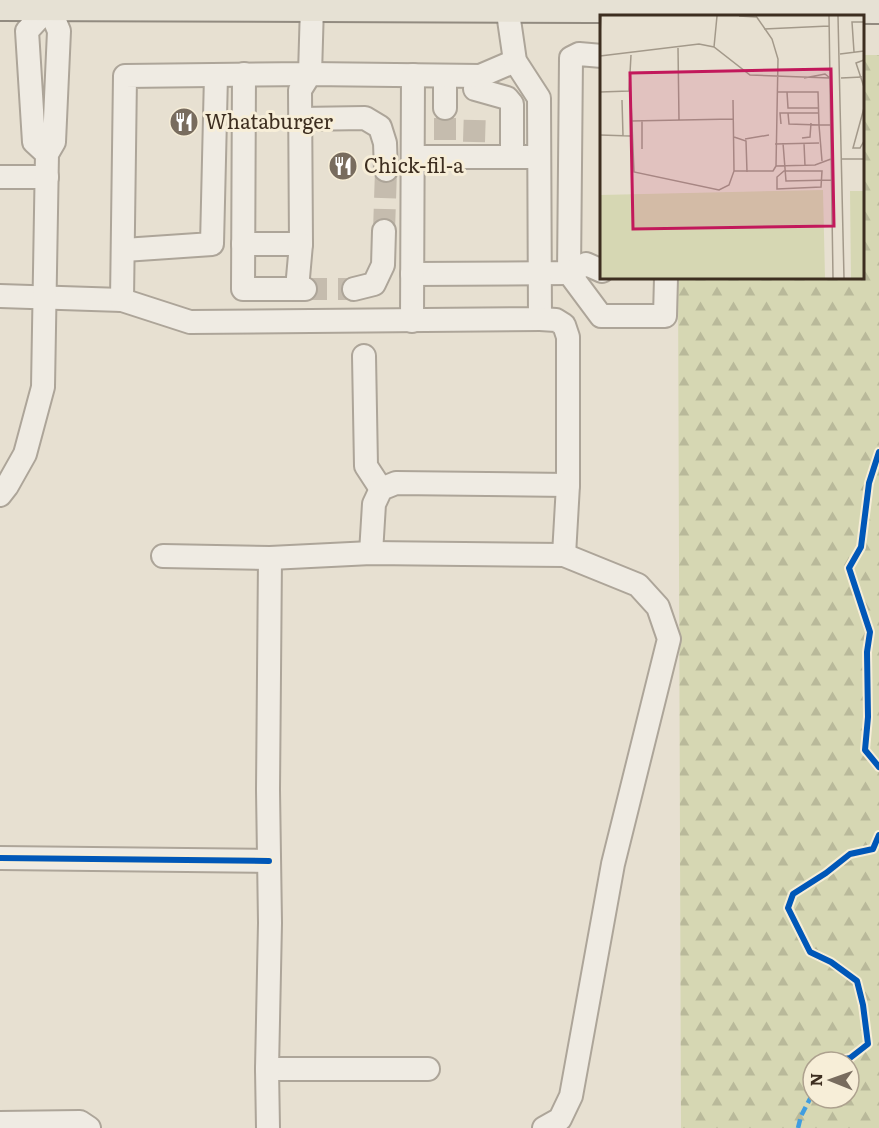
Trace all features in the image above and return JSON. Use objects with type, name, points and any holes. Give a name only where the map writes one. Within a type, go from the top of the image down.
[{"type":"main road","points":[[0,6],[49,3],[312,6],[507,3],[624,12],[879,9]]},
{"type":"street","points":[[47,166],[34,142],[27,31],[49,3]]},
{"type":"street","points":[[0,495],[8,486],[26,454],[43,387],[47,166],[54,142],[59,31],[49,3]]},
{"type":"street","points":[[507,3],[515,61],[539,98],[540,319]]},
{"type":"street","points":[[244,74],[243,288],[301,289],[300,90],[310,74],[312,6]]},
{"type":"street","points":[[600,56],[579,54],[571,58],[568,273],[601,316],[665,316],[666,279]]},
{"type":"street","points":[[475,91],[480,76],[515,61]]},
{"type":"street","points":[[122,300],[124,76],[310,74],[445,76],[475,91],[507,98],[512,104],[512,157]]},
{"type":"street","points":[[124,250],[213,244],[216,75]]},
{"type":"street","points":[[412,321],[413,75]]},
{"type":"street","points":[[445,76],[445,108]]},
{"type":"street","points":[[300,119],[365,118],[372,122],[380,127],[385,143],[386,170]]},
{"type":"street","points":[[413,157],[445,149],[474,150],[512,157],[539,157]]},
{"type":"street","points":[[0,177],[47,166]]},
{"type":"street","points":[[354,289],[374,284],[383,265],[384,231]]},
{"type":"street","points":[[243,244],[301,244]]},
{"type":"street","points":[[412,274],[540,275],[568,273],[586,264],[600,270]]},
{"type":"street","points":[[0,296],[122,300],[190,322],[556,320],[564,325],[568,337],[568,485],[564,555]]},
{"type":"street","points":[[364,356],[366,466],[381,489]]},
{"type":"street","points":[[371,553],[374,504],[381,489],[396,483],[568,485]]},
{"type":"street","points":[[163,556],[270,558],[371,553],[564,555],[638,585],[658,606],[669,639],[613,864],[571,1096],[560,1119],[544,1128]]},
{"type":"street","points":[[268,1128],[270,558]]},
{"type":"street","points":[[0,858],[269,861]]},
{"type":"street","points":[[267,1069],[428,1069]]},
{"type":"street","points":[[0,1123],[80,1122],[89,1128]]},
{"type":"green space","points":[[864,55],[879,55],[879,1128],[681,1128],[678,279],[864,279]]},
{"type":"tunnel","points":[[445,108],[445,140]]},
{"type":"tunnel","points":[[474,142],[475,109]]},
{"type":"tunnel","points":[[384,231],[386,170]]},
{"type":"tunnel","points":[[305,289],[354,289]]},
{"type":"marked path","points":[[798,1128],[804,1110]]},
{"type":"cycle path","points":[[879,452],[869,483],[861,547],[849,568],[870,632],[867,652],[868,717],[865,750],[879,767]]},
{"type":"cycle path","points":[[860,1050],[868,1044],[857,981],[831,962],[810,952],[788,908],[793,894],[850,854],[873,849],[879,835]]},
{"type":"cycle path","points":[[0,858],[269,861]]},
{"type":"place","name":"Whataburger","points":[[184,122]]},
{"type":"place","name":"Chick-fil-a","points":[[343,166]]}]
